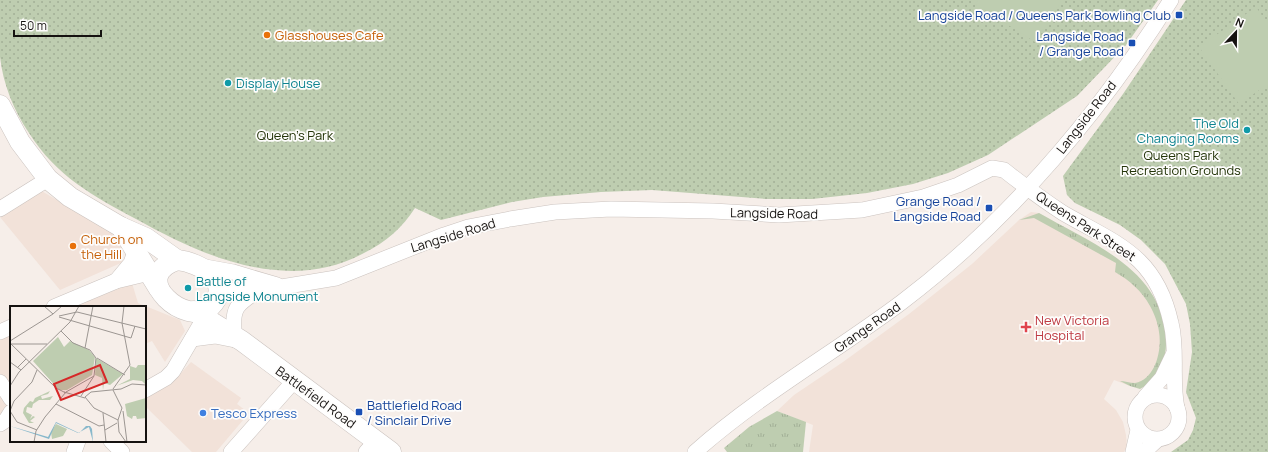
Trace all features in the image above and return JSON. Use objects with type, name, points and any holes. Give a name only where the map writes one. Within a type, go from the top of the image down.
[{"type":"main road","points":[[0,105],[20,142],[48,179],[70,197],[121,228],[146,238],[162,273],[170,302],[208,307],[218,288],[214,277],[205,268],[198,265],[162,273]]},
{"type":"main road","points":[[121,228],[136,250],[162,273]]},
{"type":"main road","name":"Battlefield Road","points":[[208,307],[223,318],[238,336],[378,448]]},
{"type":"street","name":"Langside Road","points":[[208,307],[233,290],[249,289],[257,291],[280,286],[310,284],[336,278],[405,249],[468,227],[499,220],[555,212],[592,210],[651,209],[800,215],[862,210],[900,204],[923,197],[958,184],[985,170],[998,168],[1004,170],[1028,188],[1097,106],[1171,0]]},
{"type":"street","points":[[0,209],[48,179]]},
{"type":"street","name":"Queens Park Street","points":[[1028,188],[1060,210],[1119,244],[1143,262],[1158,285],[1166,304],[1173,330],[1173,354],[1177,408]]},
{"type":"street","name":"Grange Road","points":[[695,452],[723,427],[902,301],[943,268],[1028,188]]},
{"type":"street","points":[[116,281],[131,263],[136,250]]},
{"type":"street","name":"Langside Road","points":[[198,265],[233,272],[280,286]]},
{"type":"street","points":[[56,306],[116,281],[162,273]]},
{"type":"street","points":[[192,338],[238,336],[236,309],[239,304],[257,291]]},
{"type":"street","points":[[146,389],[166,378],[173,371],[208,307]]},
{"type":"street","points":[[0,332],[10,327]]},
{"type":"street","name":"Queens Park Street","points":[[1145,397],[1162,378],[1173,354]]},
{"type":"street","points":[[231,452],[294,381]]},
{"type":"street","points":[[0,382],[10,398]]},
{"type":"street","points":[[1144,452],[1157,440],[1164,438],[1176,429],[1179,415],[1177,408],[1167,397],[1152,395],[1145,397],[1136,408],[1135,423],[1138,430],[1150,438],[1157,440]]},
{"type":"street","points":[[0,424],[6,420],[10,414]]},
{"type":"street","points":[[0,429],[10,428]]},
{"type":"street","points":[[1133,452],[1138,430]]},
{"type":"street","points":[[74,452],[78,442]]},
{"type":"street","points":[[112,442],[122,452]]},
{"type":"shaded area","points":[[40,190],[119,237],[123,242],[123,262],[60,290],[0,217]]},
{"type":"shaded area","name":"New Victoria Hospital","points":[[1031,212],[1039,213],[1107,252],[1127,267],[1154,303],[1163,347],[1150,378],[1130,386],[1114,380],[1104,399],[1116,410],[1123,422],[1127,447],[1124,452],[809,452],[813,425],[777,411],[794,395],[843,362],[909,314],[972,264],[1019,220]]},
{"type":"shaded area","points":[[132,283],[138,303],[145,306],[75,306]]},
{"type":"shaded area","points":[[146,306],[180,320],[185,331],[165,362],[152,341],[146,344]]},
{"type":"shaded area","points":[[10,320],[10,422],[0,423],[0,325]]},
{"type":"shaded area","points":[[191,362],[241,398],[237,404],[249,413],[216,452],[192,452],[146,407],[146,397],[172,383]]},
{"type":"green space","name":"Queen's Park","points":[[0,0],[1158,0],[1126,45],[1077,96],[988,155],[948,173],[913,184],[867,193],[812,199],[766,199],[652,190],[601,192],[543,197],[512,202],[441,220],[415,208],[399,228],[372,249],[364,253],[335,265],[306,270],[276,270],[247,266],[190,246],[162,233],[105,202],[76,184],[63,173],[51,161],[29,133],[10,97],[1,67]]},
{"type":"green space","points":[[978,0],[1062,0],[1035,42],[975,4]]},
{"type":"green space","name":"Queens Park Recreation Grounds","points":[[1186,0],[1268,0],[1268,452],[1171,452],[1188,440],[1193,430],[1196,418],[1186,392],[1192,352],[1190,324],[1186,304],[1165,264],[1141,240],[1120,225],[1075,203],[1067,195],[1063,176],[1123,94]]},
{"type":"green space","points":[[1256,7],[1268,24],[1268,84],[1239,104],[1199,47]]},
{"type":"green space","points":[[1039,213],[1082,236],[1123,263],[1140,279],[1154,298],[1163,319],[1166,345],[1161,368],[1152,383],[1140,389],[1120,381],[1135,383],[1142,380],[1153,370],[1156,362],[1160,339],[1158,325],[1147,301],[1135,286],[1115,272],[1116,263],[1034,218],[1019,220]]},
{"type":"green space","points":[[777,411],[806,422],[803,452],[727,452],[724,448],[749,427]]},
{"type":"place","name":"Langside Road / Queens Park Bowling Club","points":[[1179,15]]},
{"type":"place","name":"Glasshouses Cafe","points":[[267,35]]},
{"type":"place","name":"Langside Road / Grange Road","points":[[1132,43]]},
{"type":"place","name":"Display House","points":[[228,83]]},
{"type":"place","name":"The Old Changing Rooms","points":[[1247,130]]},
{"type":"place","name":"Grange Road / Langside Road","points":[[989,208]]},
{"type":"place","name":"Church on the Hill","points":[[73,246]]},
{"type":"place","name":"Battle of Langside Monument","points":[[188,288]]},
{"type":"place","name":"New Victoria Hospital","points":[[1026,327]]},
{"type":"place","name":"Battlefield Road / Sinclair Drive","points":[[359,412]]},
{"type":"place","name":"Tesco Express","points":[[203,413]]}]
